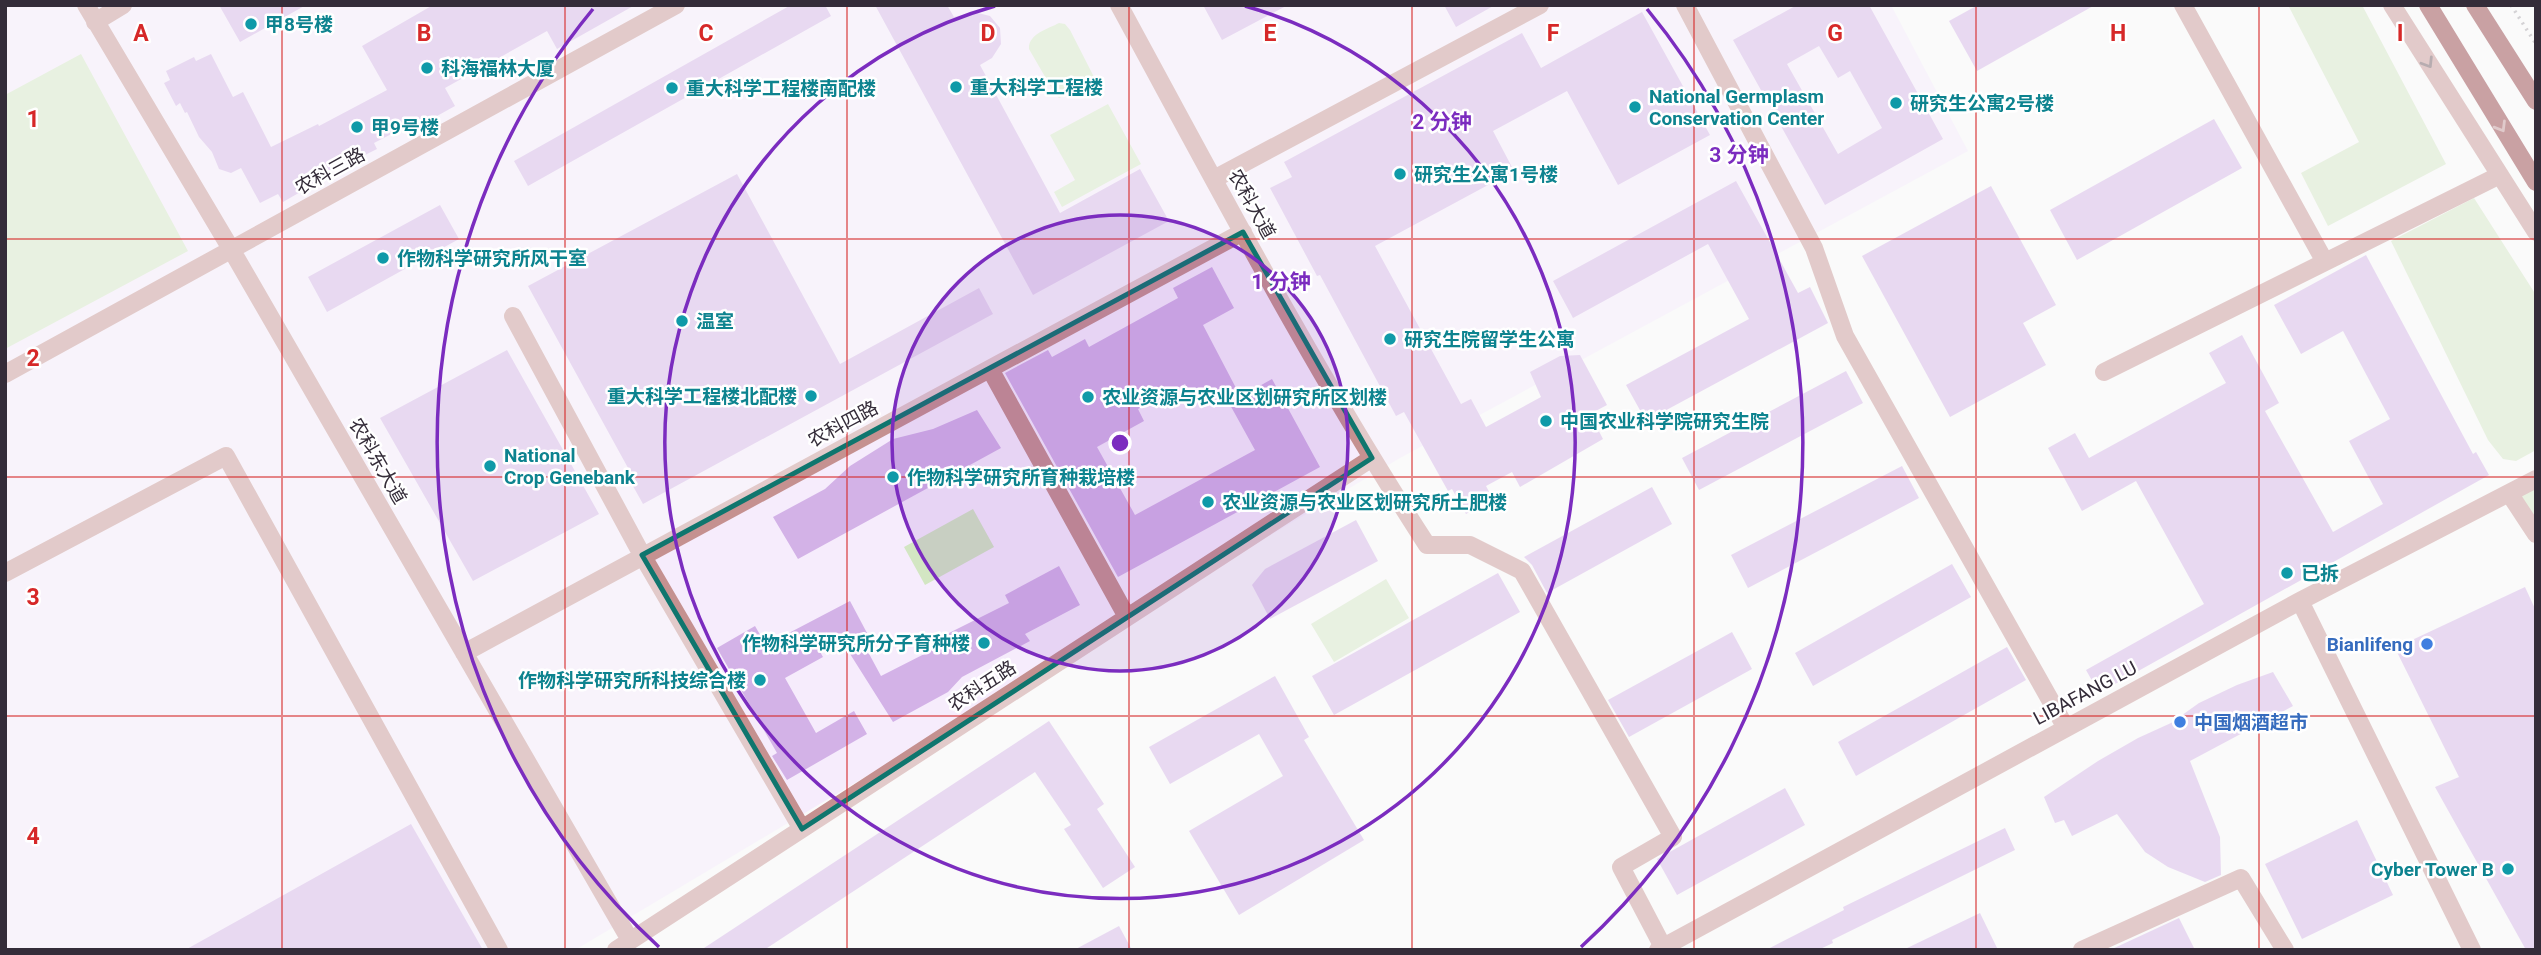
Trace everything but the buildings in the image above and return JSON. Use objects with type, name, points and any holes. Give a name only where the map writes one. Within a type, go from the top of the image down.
[{"type":"main road","points":[[2428,5],[2536,182]]},
{"type":"main road","points":[[2475,5],[2536,101]]},
{"type":"street","name":"农科东大道","points":[[86,5],[464,653],[623,945]]},
{"type":"street","points":[[96,22],[123,5]]},
{"type":"street","name":"农科三路","points":[[5,374],[676,5]]},
{"type":"street","name":"农科大道","points":[[1119,5],[1243,232],[1372,457],[1427,545],[1469,545],[1522,571],[1673,837],[1621,867],[1660,948]]},
{"type":"street","points":[[1214,179],[1540,5]]},
{"type":"street","points":[[1685,5],[1814,248],[1844,336],[2066,728]]},
{"type":"street","points":[[2183,5],[2325,262]]},
{"type":"street","points":[[2392,5],[2536,232]]},
{"type":"street","points":[[2104,372],[2500,175]]},
{"type":"street","name":"农科四路","points":[[464,653],[1243,232]]},
{"type":"street","points":[[513,316],[642,555],[802,828]]},
{"type":"street","points":[[990,369],[1127,617]]},
{"type":"street","points":[[5,573],[226,456],[499,950]]},
{"type":"street","name":"农科五路","points":[[623,945],[1372,457]]},
{"type":"street","name":"LIBAFANG LU","points":[[1660,948],[2300,601],[2536,479]]},
{"type":"street","points":[[2509,493],[2536,534]]},
{"type":"street","points":[[2300,601],[2472,950]]},
{"type":"street","points":[[2082,950],[2241,878],[2285,950]]},
{"type":"path","points":[[2511,5],[2536,44]]},
{"type":"highlighted area","points":[[1243,232],[1372,458],[802,829],[642,555]]},
{"type":"shaded area","points":[[5,5],[1891,5],[1968,151],[1400,458],[575,950],[5,950]]},
{"type":"green space","points":[[2288,5],[2362,5],[2446,164],[2328,226],[2301,173],[2359,142]]},
{"type":"green space","points":[[1059,23],[1065,24],[1070,30],[1094,77],[1091,83],[1059,98],[1029,49],[1035,36]]},
{"type":"green space","points":[[81,54],[188,251],[5,349],[5,95]]},
{"type":"green space","points":[[1108,104],[1141,164],[1062,207],[1054,192],[1075,180],[1050,135]]},
{"type":"green space","points":[[2474,198],[2536,295],[2536,450],[2516,461],[2503,459],[2488,440],[2391,241]]},
{"type":"green space","points":[[2536,487],[2536,536],[2519,502],[2523,494]]},
{"type":"green space","points":[[973,509],[994,547],[925,585],[904,547]]},
{"type":"green space","points":[[1386,579],[1409,618],[1334,662],[1311,624]]},
{"type":"place","name":"甲8号楼","points":[[251,24]]},
{"type":"place","name":"科海福林大厦","points":[[427,68]]},
{"type":"place","name":"重大科学工程楼","points":[[956,87]]},
{"type":"place","name":"重大科学工程楼南配楼","points":[[672,88]]},
{"type":"place","name":"研究生公寓2号楼","points":[[1896,103]]},
{"type":"place","name":"National Germplasm Conservation Center","points":[[1635,107]]},
{"type":"place","name":"甲9号楼","points":[[357,127]]},
{"type":"place","name":"研究生公寓1号楼","points":[[1400,174]]},
{"type":"place","name":"作物科学研究所风干室","points":[[383,258]]},
{"type":"place","name":"温室","points":[[682,321]]},
{"type":"place","name":"研究生院留学生公寓","points":[[1390,339]]},
{"type":"place","name":"重大科学工程楼北配楼","points":[[811,396]]},
{"type":"place","name":"农业资源与农业区划研究所区划楼","points":[[1088,397]]},
{"type":"place","name":"中国农业科学院研究生院","points":[[1546,421]]},
{"type":"place","name":"National Crop Genebank","points":[[490,466]]},
{"type":"place","name":"作物科学研究所育种栽培楼","points":[[893,477]]},
{"type":"place","name":"农业资源与农业区划研究所土肥楼","points":[[1208,502]]},
{"type":"place","name":"已拆","points":[[2287,573]]},
{"type":"place","name":"作物科学研究所分子育种楼","points":[[984,643]]},
{"type":"place","name":"Bianlifeng","points":[[2427,644]]},
{"type":"place","name":"作物科学研究所科技综合楼","points":[[760,680]]},
{"type":"place","name":"中国烟酒超市","points":[[2180,722]]},
{"type":"place","name":"Cyber Tower B","points":[[2508,869]]}]
